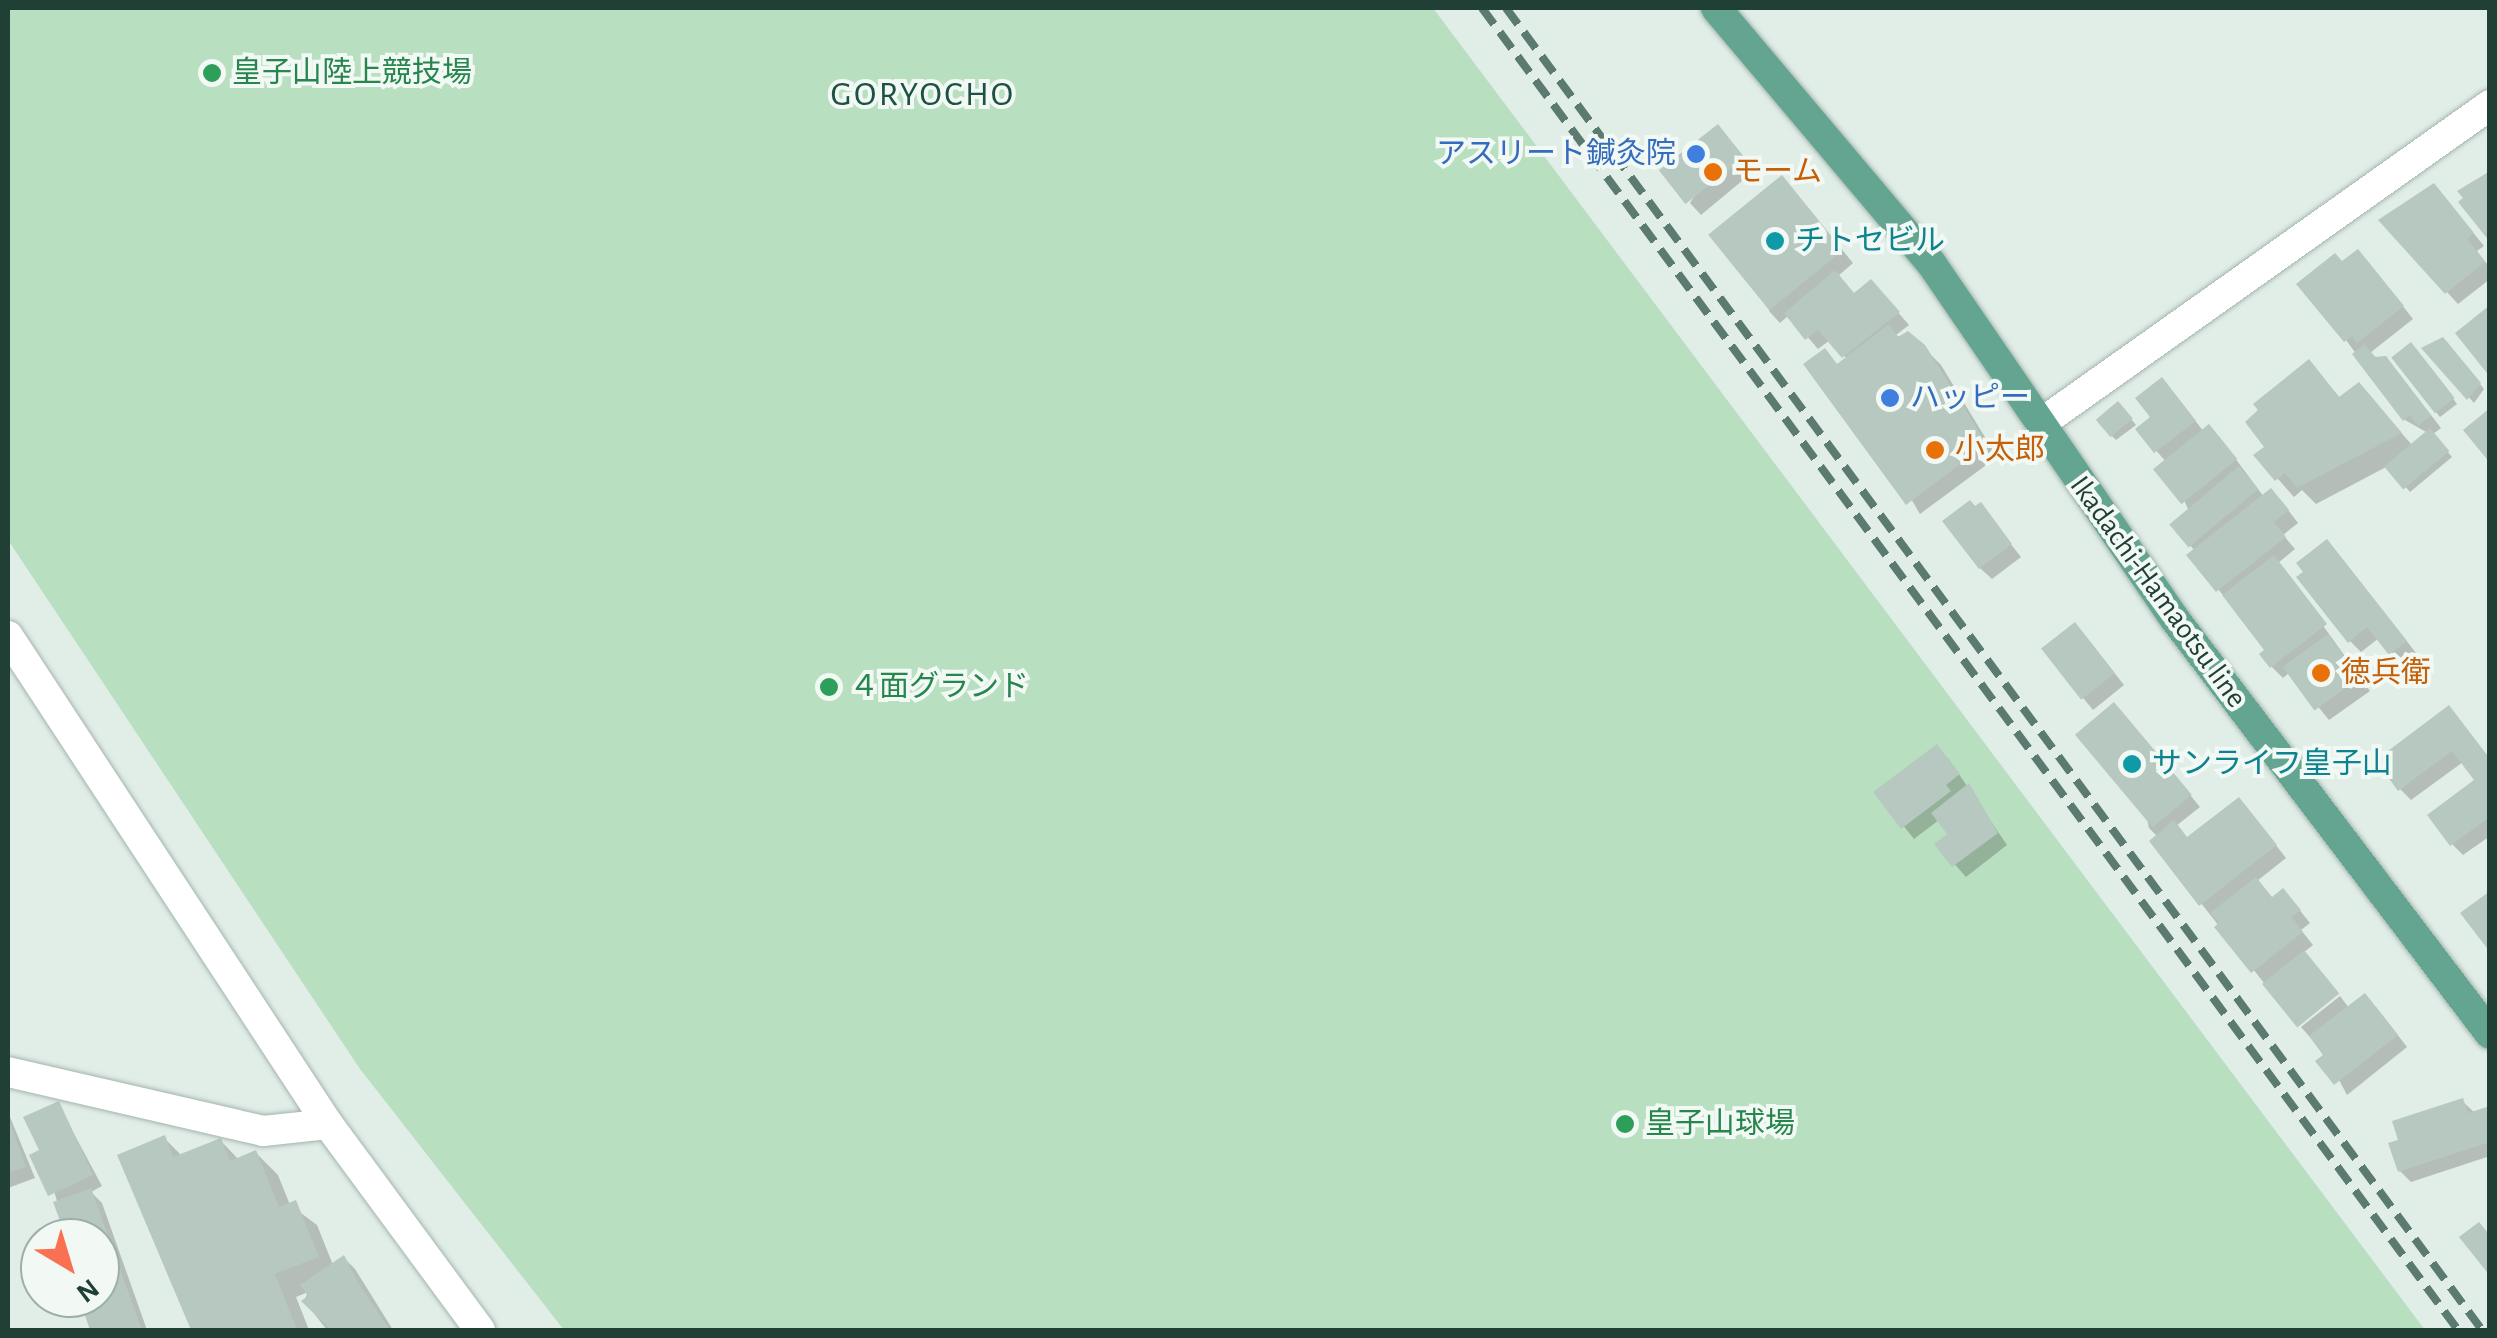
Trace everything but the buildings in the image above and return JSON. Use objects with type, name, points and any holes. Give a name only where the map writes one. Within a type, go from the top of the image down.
[{"type":"main road","name":"Ikadachi-Hamaotsu line","points":[[1716,8],[1931,263],[2174,618],[2490,1034]]},
{"type":"street","points":[[2040,424],[2490,105]]},
{"type":"street","points":[[8,636],[328,1124],[480,1330]]},
{"type":"street","points":[[8,1072],[263,1131],[328,1124]]},
{"type":"green space","points":[[8,8],[1433,8],[2425,1330],[564,1330],[360,1069],[8,540]]},
{"type":"railway","points":[[1482,8],[2458,1330]]},
{"type":"railway","points":[[1506,8],[2482,1330]]},
{"type":"place","name":"皇子山陸上競技場","points":[[212,73]]},
{"type":"place","name":"アスリート鍼灸院","points":[[1696,154]]},
{"type":"place","name":"モーム","points":[[1713,172]]},
{"type":"place","name":"チトセビル","points":[[1775,241]]},
{"type":"place","name":"ハッピー","points":[[1890,398]]},
{"type":"place","name":"小太郎","points":[[1935,450]]},
{"type":"place","name":"徳兵衛","points":[[2321,673]]},
{"type":"place","name":"４面グランド","points":[[829,687]]},
{"type":"place","name":"サンライフ皇子山","points":[[2132,764]]},
{"type":"place","name":"皇子山球場","points":[[1625,1124]]},
{"type":"district","name":"GORYOCHO","points":[[923,95]]}]
